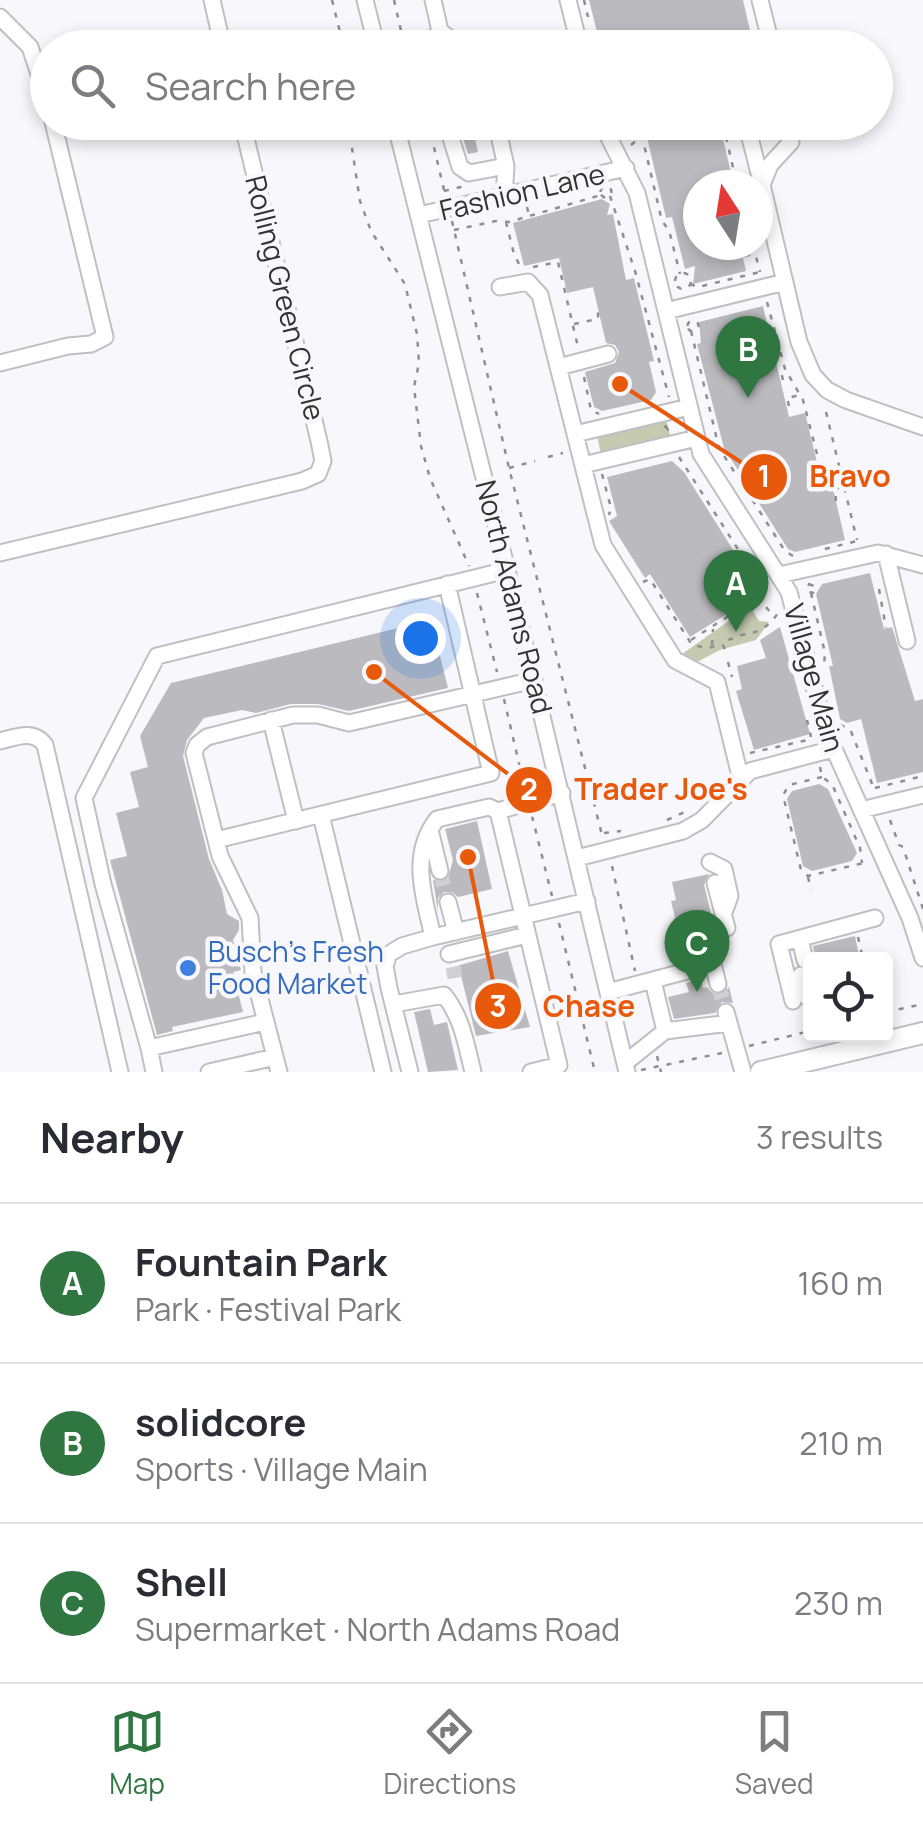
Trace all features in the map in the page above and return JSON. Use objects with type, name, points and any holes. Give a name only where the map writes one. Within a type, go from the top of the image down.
[{"type":"main road","points":[[761,1072],[921,1031]]},
{"type":"street","points":[[212,0],[219,30]]},
{"type":"street","points":[[364,0],[372,30]]},
{"type":"street","points":[[433,0],[440,30]]},
{"type":"street","points":[[568,0],[576,30]]},
{"type":"street","points":[[760,0],[768,30]]},
{"type":"street","points":[[0,17],[30,47]]},
{"type":"street","points":[[0,363],[91,344],[105,337],[57,140]]},
{"type":"street","name":"Rolling Green Circle","points":[[0,553],[318,474],[323,461],[320,441],[246,140]]},
{"type":"street","name":"North Adams Road","points":[[399,140],[627,1069]]},
{"type":"street","points":[[452,140],[460,167],[470,174],[506,166]]},
{"type":"street","points":[[500,140],[506,166],[504,198]]},
{"type":"street","name":"Village Main","points":[[614,140],[638,172],[637,193],[701,454],[795,606],[824,729],[910,918],[923,958]]},
{"type":"street","points":[[751,140],[758,170]]},
{"type":"street","points":[[768,170],[791,140]]},
{"type":"street","name":"Fashion Lane","points":[[418,215],[482,199],[638,172]]},
{"type":"street","points":[[773,231],[802,351],[819,383],[846,400],[923,427]]},
{"type":"street","points":[[500,286],[522,282],[537,289],[606,554],[676,660],[716,682],[741,780]]},
{"type":"street","points":[[666,310],[785,282]]},
{"type":"street","points":[[559,367],[608,354]]},
{"type":"street","points":[[575,434],[689,407]]},
{"type":"street","points":[[582,465],[696,438]]},
{"type":"street","points":[[772,573],[870,554],[886,554],[923,565]]},
{"type":"street","points":[[886,554],[907,641]]},
{"type":"street","points":[[154,1072],[84,798],[157,656],[507,570]]},
{"type":"street","points":[[216,840],[491,773],[447,584]]},
{"type":"street","points":[[209,1072],[277,1065],[253,972],[250,918],[220,856],[194,753],[197,745],[207,736],[293,714],[349,723],[534,680]]},
{"type":"street","points":[[272,720],[296,820]]},
{"type":"street","points":[[0,740],[26,734],[36,736],[45,745],[120,1072]]},
{"type":"street","points":[[578,858],[683,832],[702,820],[759,767],[833,748]]},
{"type":"street","points":[[444,994],[452,966],[445,935],[420,879],[422,848],[430,830],[437,820],[489,808],[498,812],[562,793]]},
{"type":"street","points":[[861,810],[923,794]]},
{"type":"street","points":[[498,812],[559,1065],[531,1072]]},
{"type":"street","points":[[321,815],[383,1072]]},
{"type":"street","points":[[430,830],[440,871]]},
{"type":"street","points":[[710,875],[725,922]]},
{"type":"street","points":[[410,1072],[385,966],[389,954],[402,946],[586,901]]},
{"type":"street","points":[[445,935],[448,902]]},
{"type":"street","points":[[801,979],[779,944],[875,918]]},
{"type":"street","points":[[452,966],[527,935]]},
{"type":"street","points":[[793,941],[801,979]]},
{"type":"street","points":[[608,992],[713,964],[718,984]]},
{"type":"street","points":[[646,982],[659,1035]]},
{"type":"street","points":[[394,1004],[444,994]]},
{"type":"street","points":[[444,994],[462,1025],[473,1072]]},
{"type":"street","points":[[627,1069],[659,1035],[727,1017],[743,1072]]},
{"type":"street","points":[[148,1048],[265,1022]]},
{"type":"path","points":[[332,0],[340,30]]},
{"type":"path","points":[[394,0],[401,30]]},
{"type":"path","points":[[351,140],[360,201],[371,231],[405,284],[417,334],[414,387],[426,462],[473,578],[595,1072]]},
{"type":"path","points":[[432,140],[445,194]]},
{"type":"path","points":[[631,145],[637,140]]},
{"type":"path","points":[[643,140],[662,221],[669,230],[680,274]]},
{"type":"path","points":[[727,140],[734,170]]},
{"type":"path","points":[[649,164],[638,172],[653,179]]},
{"type":"path","points":[[454,230],[550,211],[600,195],[605,187],[610,189],[636,271],[664,395],[671,403]]},
{"type":"path","points":[[600,195],[610,196]]},
{"type":"path","points":[[568,197],[570,205]]},
{"type":"path","points":[[548,202],[550,211]]},
{"type":"path","points":[[527,206],[530,216]]},
{"type":"path","points":[[452,224],[602,836],[622,831]]},
{"type":"path","points":[[757,260],[761,278]]},
{"type":"path","points":[[690,284],[698,287],[770,264]]},
{"type":"path","points":[[680,274],[675,279],[677,286],[684,289],[690,284]]},
{"type":"path","points":[[680,274],[688,275],[690,284]]},
{"type":"path","points":[[551,288],[563,286]]},
{"type":"path","points":[[766,296],[786,371],[801,395],[824,481],[855,478]]},
{"type":"path","points":[[573,324],[598,318],[598,307]]},
{"type":"path","points":[[691,331],[719,448],[785,551],[797,556]]},
{"type":"path","points":[[582,371],[592,410],[601,416]]},
{"type":"path","points":[[783,380],[781,372],[786,371]]},
{"type":"path","points":[[789,406],[787,398],[801,395]]},
{"type":"path","points":[[812,552],[858,543],[826,412]]},
{"type":"path","points":[[669,420],[673,435]]},
{"type":"path","points":[[548,457],[570,452]]},
{"type":"path","points":[[685,454],[678,456],[759,582],[758,597],[775,618]]},
{"type":"path","points":[[509,468],[535,460]]},
{"type":"path","points":[[600,467],[611,508],[607,522]]},
{"type":"path","points":[[836,501],[836,489],[844,487]]},
{"type":"path","points":[[842,510],[850,508]]},
{"type":"path","points":[[856,534],[862,533]]},
{"type":"path","points":[[759,582],[772,573]]},
{"type":"path","points":[[876,574],[886,628]]},
{"type":"path","points":[[643,583],[650,578],[694,646],[724,646],[738,635],[763,631],[780,610]]},
{"type":"path","points":[[817,583],[810,602],[825,653],[824,664]]},
{"type":"path","points":[[690,641],[758,597]]},
{"type":"path","points":[[739,623],[742,608]]},
{"type":"path","points":[[712,627],[712,647]]},
{"type":"path","points":[[728,662],[734,687]]},
{"type":"path","points":[[837,722],[850,729],[879,796]]},
{"type":"path","points":[[748,751],[752,754],[812,739]]},
{"type":"path","points":[[818,761],[822,778]]},
{"type":"path","points":[[873,788],[923,776]]},
{"type":"path","points":[[812,890],[802,870],[783,794],[790,786],[822,778],[832,784],[860,848],[862,863]]},
{"type":"path","points":[[665,820],[696,806]]},
{"type":"path","points":[[890,820],[923,909]]},
{"type":"path","points":[[808,876],[874,861]]},
{"type":"path","points":[[611,862],[646,982]]},
{"type":"path","points":[[856,932],[861,952]]},
{"type":"path","points":[[893,1010],[923,1004]]},
{"type":"path","points":[[659,1035],[660,1072]]},
{"type":"path","points":[[627,1069],[659,1066]]},
{"type":"green space","points":[[666,419],[671,439],[601,455],[597,435]]},
{"type":"green space","points":[[750,606],[759,621],[769,622],[756,640],[720,650],[699,661],[682,654]]},
{"type":"building","points":[[589,0],[743,0],[750,30],[596,30]]},
{"type":"building","points":[[464,140],[475,140],[478,152],[468,154]]},
{"type":"building","points":[[648,140],[723,140],[730,170],[683,170],[683,260],[743,260],[746,271],[693,284],[695,266],[685,269],[672,217],[666,218]]},
{"type":"building","points":[[602,199],[610,204],[607,215],[613,214],[626,280],[634,278],[654,361],[649,362],[656,392],[651,400],[602,411],[594,407],[585,372],[615,363],[619,352],[615,345],[606,343],[593,287],[567,293],[559,258],[524,266],[513,223]]},
{"type":"building","points":[[763,306],[789,417],[805,413],[823,487],[832,484],[845,540],[795,552],[788,549],[724,448],[697,344],[701,343],[699,322]]},
{"type":"building","points":[[672,461],[684,472],[754,583],[751,599],[690,637],[650,574],[645,578],[609,521],[617,516],[607,477]]},
{"type":"building","points":[[870,573],[884,629],[892,627],[915,701],[923,699],[923,772],[877,783],[861,719],[847,723],[840,719],[829,666],[833,666],[816,594],[822,584]]},
{"type":"building","points":[[431,620],[448,688],[349,711],[318,704],[291,704],[256,713],[242,710],[204,718],[187,740],[183,756],[209,859],[227,914],[239,921],[233,940],[241,970],[233,972],[243,1012],[172,1027],[173,1031],[157,1035],[110,860],[127,856],[116,813],[139,807],[130,772],[148,767],[140,736],[171,683]]},
{"type":"building","points":[[780,627],[810,734],[754,750],[736,691],[742,689],[737,666],[766,658],[760,640]]},
{"type":"building","points":[[819,784],[828,789],[857,853],[852,861],[812,871],[803,866],[787,799],[792,791]]},
{"type":"building","points":[[477,821],[492,889],[458,897],[444,892],[438,898],[438,911],[433,880],[442,882],[448,878],[453,860],[445,829]]},
{"type":"building","points":[[709,874],[704,885],[713,921],[678,930],[671,901],[676,900],[672,882]]},
{"type":"building","points":[[855,936],[858,952],[814,952],[813,946]]},
{"type":"building","points":[[508,951],[530,1027],[476,1036],[461,976],[449,979],[447,969]]},
{"type":"building","points":[[701,979],[703,988],[714,994],[722,995],[729,987],[733,1003],[722,1002],[715,1013],[674,1019],[668,997],[689,992],[686,983]]},
{"type":"building","points":[[430,1009],[434,1025],[447,1022],[458,1070],[428,1072],[414,1012]]},
{"type":"tunnel","points":[[440,871],[448,902]]},
{"type":"tunnel","points":[[453,967],[455,978]]},
{"type":"tunnel","points":[[718,984],[726,1012]]},
{"type":"place","name":"Bravo","points":[[620,384]]},
{"type":"place","name":"solidcore","points":[[748,398]]},
{"type":"place","name":"Fountain Park","points":[[736,632]]},
{"type":"place","name":"Trader Joe's","points":[[374,672]]},
{"type":"place","name":"Chase","points":[[468,857]]},
{"type":"place","name":"Busch's Fresh Food Market","points":[[188,968]]},
{"type":"place","name":"Shell","points":[[697,992]]}]
